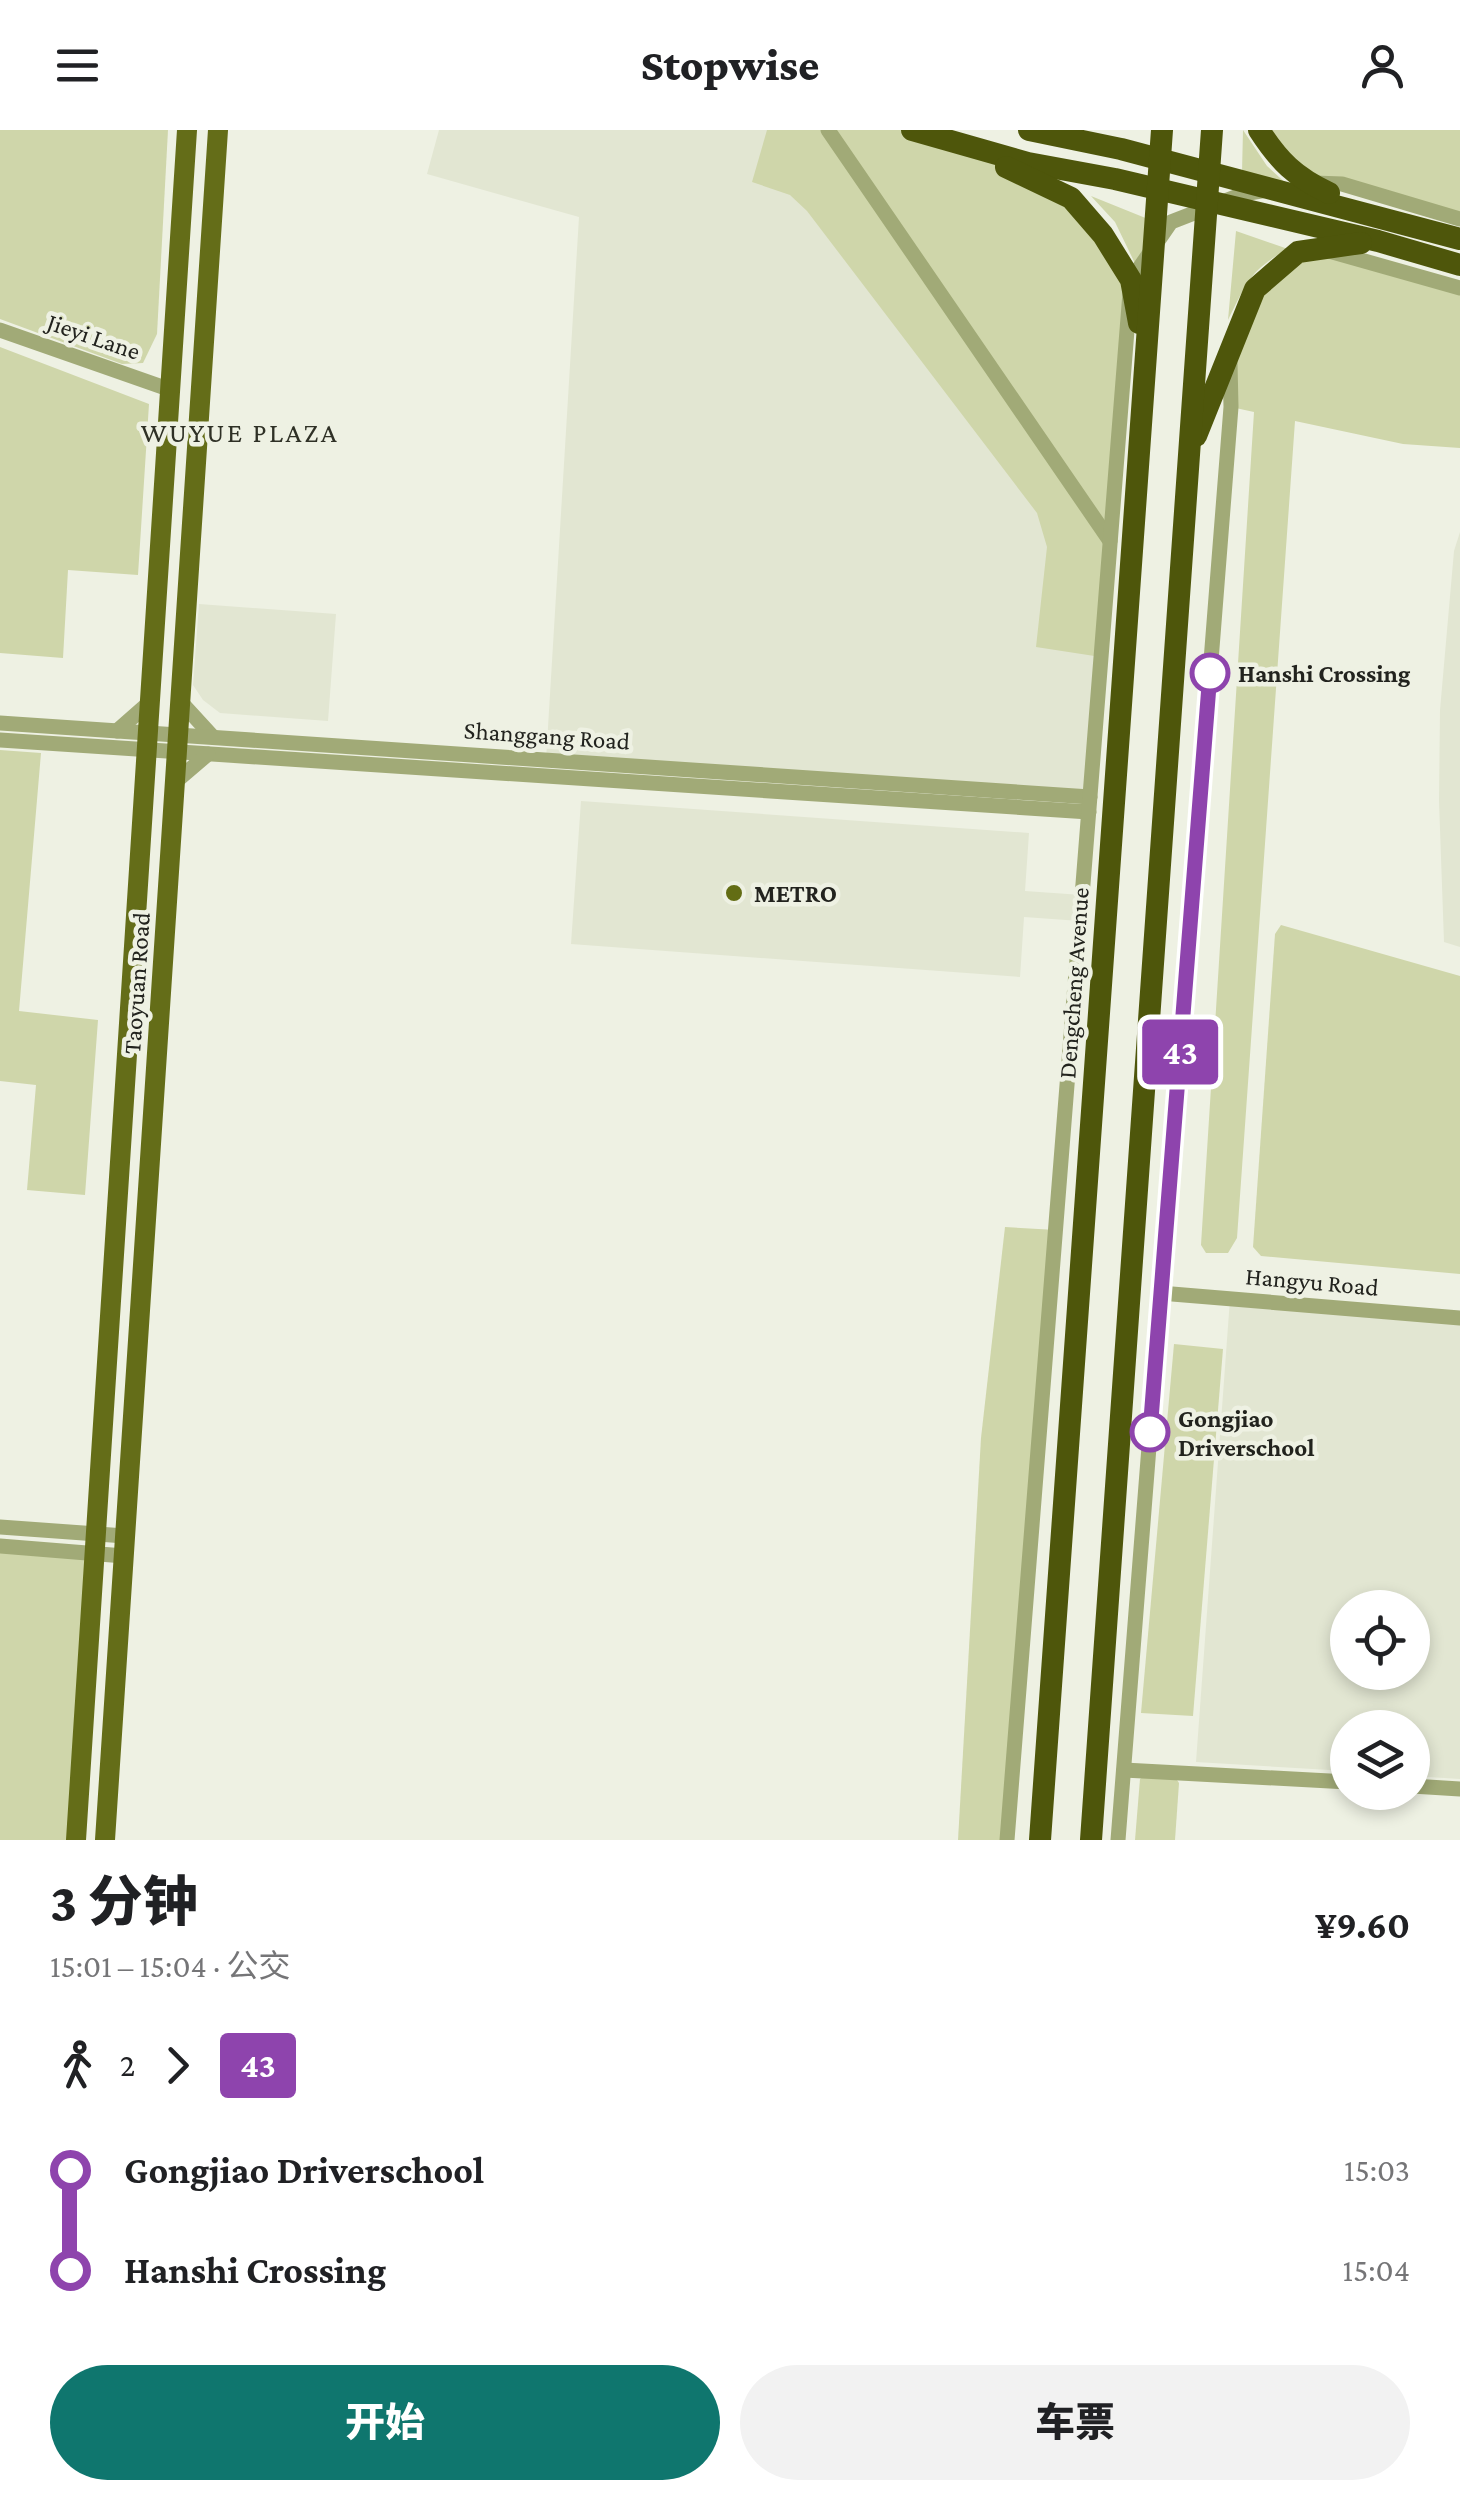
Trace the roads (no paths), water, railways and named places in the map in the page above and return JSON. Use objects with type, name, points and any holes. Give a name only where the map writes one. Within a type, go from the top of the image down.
[{"type":"highway","points":[[912,130],[1028,163],[1378,241],[1460,266]]},
{"type":"highway","points":[[1029,130],[1160,159],[1460,239]]},
{"type":"highway","name":"Dengcheng Avenue","points":[[1040,1840],[1162,130]]},
{"type":"highway","points":[[1091,1840],[1212,130]]},
{"type":"highway","points":[[1259,130],[1278,160],[1307,183],[1378,215]]},
{"type":"highway","points":[[961,145],[1071,198],[1103,235],[1131,280],[1146,361]]},
{"type":"highway","points":[[1188,458],[1255,289],[1298,252],[1378,241]]},
{"type":"main road","name":"Taoyuan Road","points":[[76,1840],[187,130]]},
{"type":"main road","name":"Taoyuan Road","points":[[105,1840],[218,130]]},
{"type":"street","points":[[828,130],[1110,540]]},
{"type":"street","points":[[1006,1840],[1131,280],[1171,222],[1243,194],[1307,183],[1342,184],[1460,218]]},
{"type":"street","points":[[1320,249],[1460,288]]},
{"type":"street","name":"Jieyi Lane","points":[[0,330],[171,390]]},
{"type":"street","points":[[1118,1840],[1231,406],[1230,348]]},
{"type":"street","points":[[180,700],[213,737]]},
{"type":"street","points":[[146,780],[116,739],[150,702]]},
{"type":"street","name":"Shanggang Road","points":[[0,722],[116,739]]},
{"type":"street","name":"Shanggang Road","points":[[0,740],[177,743],[213,737],[1089,804]]},
{"type":"street","name":"Shanggang Road","points":[[177,743],[208,754],[1089,804]]},
{"type":"street","points":[[174,783],[208,754]]},
{"type":"street","name":"Hangyu Road","points":[[1160,1293],[1460,1318]]},
{"type":"street","points":[[0,1526],[124,1546]]},
{"type":"street","points":[[0,1546],[95,1543]]},
{"type":"street","points":[[1098,1740],[1126,1742]]},
{"type":"street","points":[[1124,1770],[1330,1781]]},
{"type":"street","points":[[1430,1787],[1460,1789]]},
{"type":"place","name":"Hanshi Crossing","points":[[1210,673]]},
{"type":"place","name":"METRO","points":[[734,893]]},
{"type":"place","name":"Gongjiao Driverschool","points":[[1150,1432]]},
{"type":"district","name":"WUYUE PLAZA","points":[[240,432]]}]
